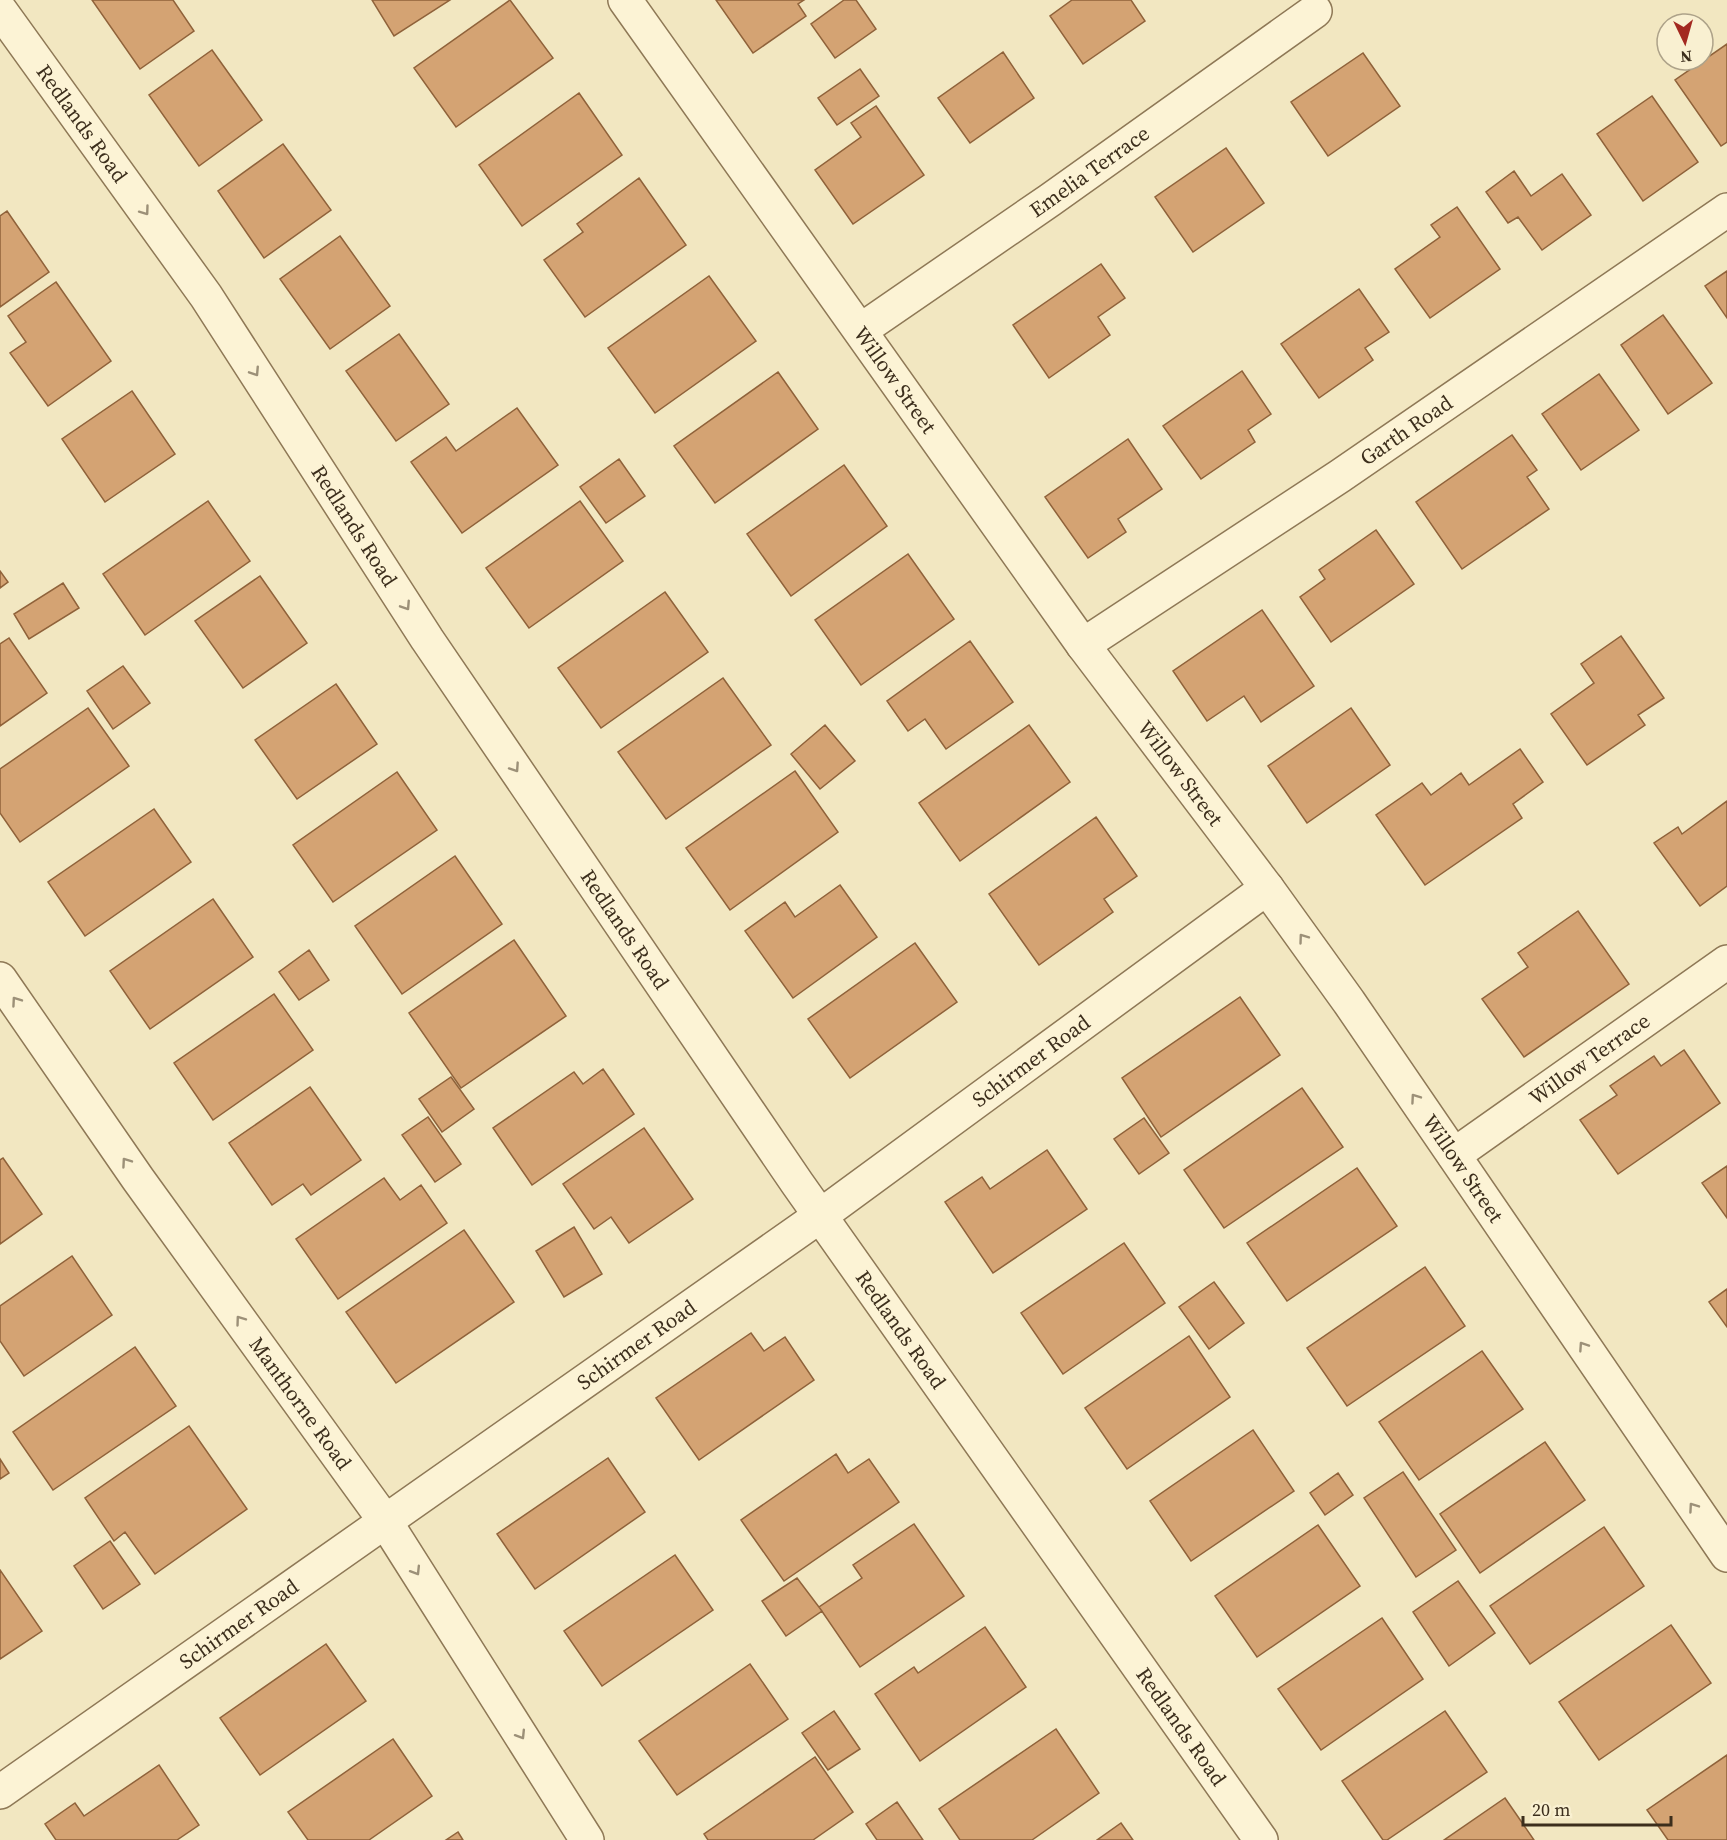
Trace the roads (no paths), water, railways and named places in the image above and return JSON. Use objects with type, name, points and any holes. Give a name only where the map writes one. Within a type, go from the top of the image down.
[{"type":"street","name":"Willow Street","points":[[625,0],[1083,645],[1267,888],[1454,1155],[1727,1555]]},
{"type":"street","name":"Redlands Road","points":[[0,10],[206,296],[427,639],[820,1216],[1261,1840]]},
{"type":"street","name":"Emelia Terrace","points":[[861,330],[1050,200],[1316,11]]},
{"type":"street","name":"Garth Road","points":[[1083,645],[1340,476],[1727,210]]},
{"type":"street","name":"Schirmer Road","points":[[0,1792],[820,1216],[1267,888]]},
{"type":"street","name":"Willow Terrace","points":[[1454,1155],[1727,962]]},
{"type":"street","name":"Manthorne Road","points":[[0,979],[138,1179],[385,1521],[587,1840]]}]
